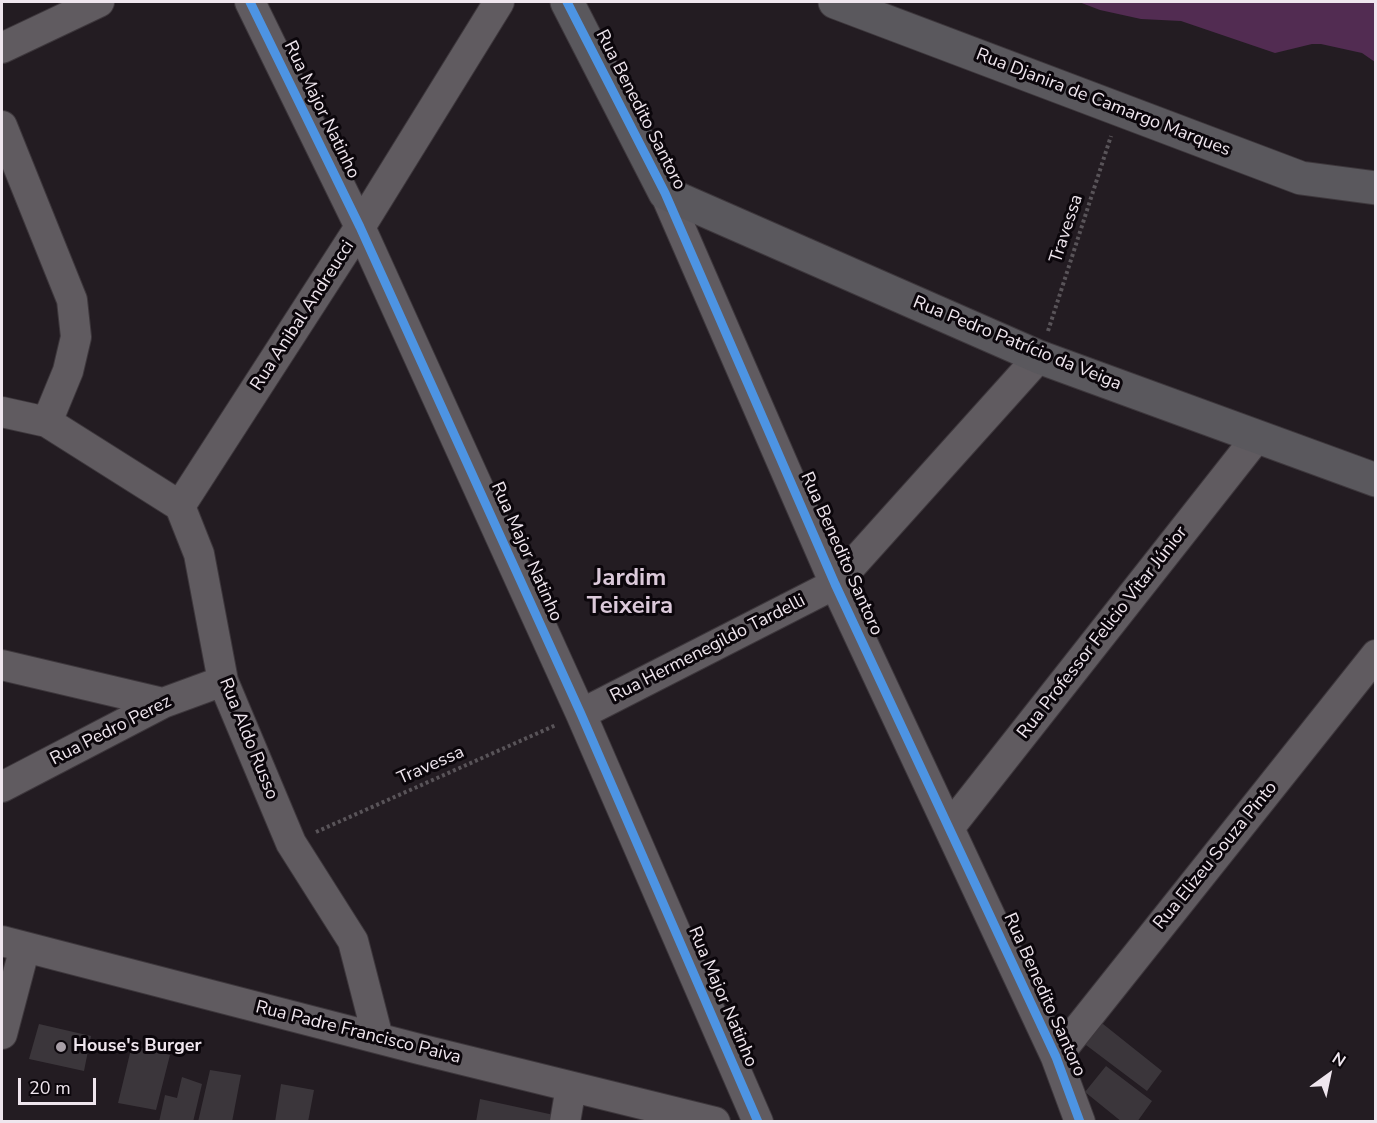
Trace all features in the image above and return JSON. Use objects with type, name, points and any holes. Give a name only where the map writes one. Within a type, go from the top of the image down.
[{"type":"street","points":[[2,48],[99,2]]},
{"type":"street","name":"Rua Major Natinho","points":[[250,2],[360,227],[581,714],[758,1122]]},
{"type":"street","name":"Rua Anibal Andreucci","points":[[180,506],[360,227],[499,2]]},
{"type":"street","name":"Rua Benedito Santoro","points":[[567,2],[665,193],[835,584],[1056,1057],[1080,1122]]},
{"type":"street","name":"Rua Djanira de Camargo Marques","points":[[835,2],[1301,178],[1376,188]]},
{"type":"street","points":[[2,126],[72,300],[76,337],[68,371],[47,422]]},
{"type":"street","name":"Rua Pedro Patrício da Veiga","points":[[665,193],[1040,357],[1376,480]]},
{"type":"street","points":[[835,584],[1040,357]]},
{"type":"street","points":[[2,412],[47,422],[180,506]]},
{"type":"street","name":"Rua Professor Felicio Vitar Júnior","points":[[949,828],[1257,437]]},
{"type":"street","name":"Rua Aldo Russo","points":[[180,506],[199,554],[223,681],[291,843],[353,941],[378,1038]]},
{"type":"street","name":"Rua Hermenegildo Tardelli","points":[[581,714],[835,584]]},
{"type":"street","name":"Rua Elizeu Souza Pinto","points":[[1056,1057],[1376,656]]},
{"type":"street","points":[[2,665],[163,702]]},
{"type":"street","name":"Rua Pedro Perez","points":[[2,787],[163,702],[223,681]]},
{"type":"street","points":[[2,1034],[13,944]]},
{"type":"street","name":"Rua Padre Francisco Paiva","points":[[13,944],[715,1122]]},
{"type":"street","points":[[565,1122],[571,1087]]},
{"type":"shaded area","points":[[1079,2],[1375,2],[1375,62],[1362,53],[1321,44],[1275,53],[1181,21],[1141,19],[1100,10]]},
{"type":"building","points":[[1098,1020],[1162,1071],[1147,1091],[1082,1042]]},
{"type":"building","name":"House's Burger","points":[[39,1024],[91,1036],[84,1071],[29,1059]]},
{"type":"building","points":[[132,1045],[170,1055],[156,1110],[118,1103]]},
{"type":"building","points":[[1106,1066],[1152,1101],[1137,1122],[1122,1122],[1085,1092]]},
{"type":"building","points":[[210,1070],[241,1075],[232,1122],[198,1122]]},
{"type":"building","points":[[182,1077],[202,1084],[193,1122],[159,1122],[165,1095],[177,1098]]},
{"type":"building","points":[[281,1084],[314,1090],[308,1122],[275,1122]]},
{"type":"building","points":[[480,1099],[554,1115],[552,1122],[476,1122]]},
{"type":"cycle path","points":[[250,2],[360,227],[581,714],[758,1122]]},
{"type":"cycle path","points":[[567,2],[665,193],[835,584],[1056,1057],[1080,1122]]},
{"type":"place","name":"House's Burger","points":[[61,1047]]},
{"type":"district","name":"Jardim Teixeira","points":[[630,593]]}]
